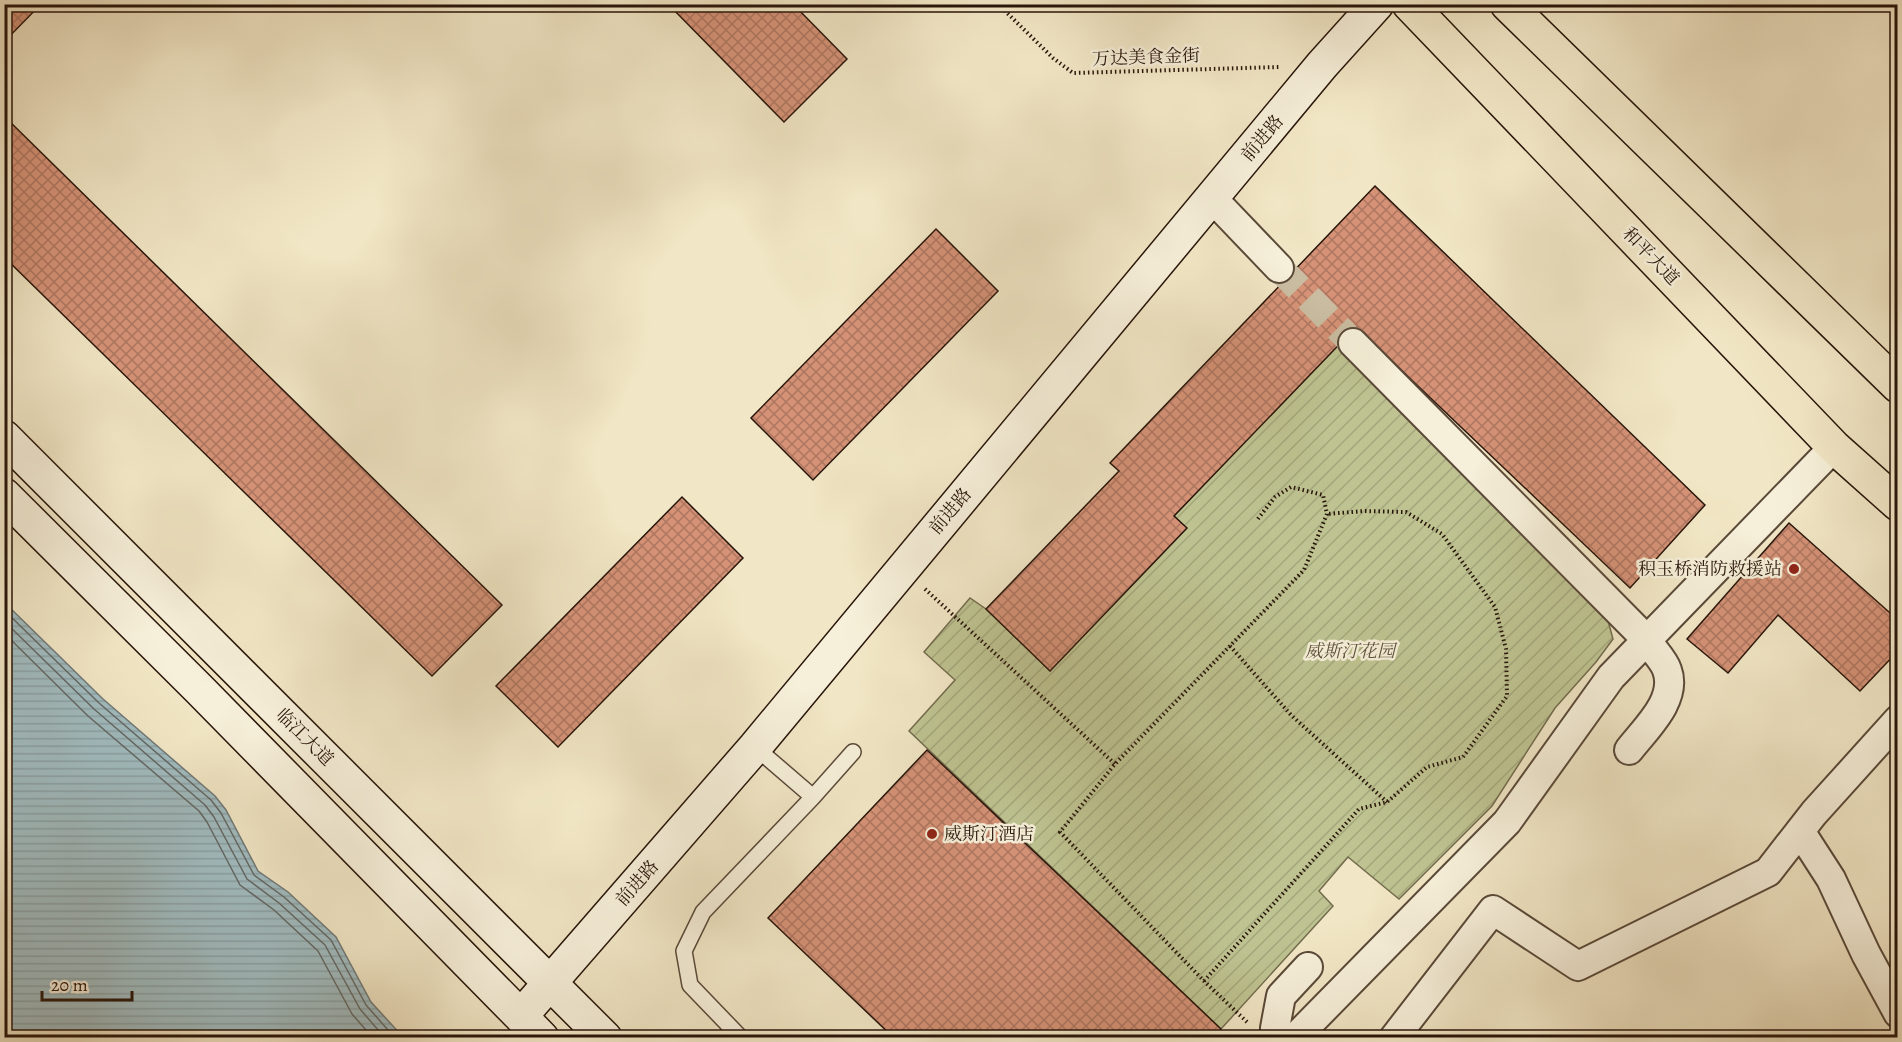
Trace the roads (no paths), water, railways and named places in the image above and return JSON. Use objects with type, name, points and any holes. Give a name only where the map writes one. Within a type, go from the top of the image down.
[{"type":"main road","name":"前进路","points":[[532,1027],[551,982],[755,747],[1322,65],[1377,4]]},
{"type":"main road","name":"和平大道","points":[[1409,4],[1834,447],[1898,504]]},
{"type":"main road","points":[[1507,4],[1898,386]]},
{"type":"main road","name":"临江大道","points":[[4,437],[605,1038]]},
{"type":"main road","points":[[4,495],[199,688],[532,1027]]},
{"type":"street","points":[[1212,198],[1279,268]]},
{"type":"street","points":[[1353,343],[1646,639],[1667,670],[1670,691],[1662,708],[1629,750]]},
{"type":"street","points":[[1295,1038],[1507,822],[1611,677],[1834,447]]},
{"type":"street","points":[[1395,1038],[1493,910],[1578,966],[1768,872],[1821,804],[1898,720]]},
{"type":"street","points":[[1800,831],[1831,879],[1866,954],[1898,1013]]},
{"type":"street","points":[[1266,1034],[1275,1028],[1281,996],[1308,967]]},
{"type":"lane","points":[[755,747],[813,796]]},
{"type":"lane","points":[[741,1038],[690,985],[684,951],[703,912],[853,752]]},
{"type":"water","points":[[4,602],[103,699],[215,796],[226,810],[258,871],[288,892],[336,937],[371,1002],[403,1037],[5,1037]]},
{"type":"tunnel","points":[[1279,268],[1353,343]]},
{"type":"place","name":"积玉桥消防救援站","points":[[1794,569]]},
{"type":"place","name":"威斯汀酒店","points":[[932,834]]},
{"type":"park label","name":"威斯汀花园","points":[[1350,651]]}]
